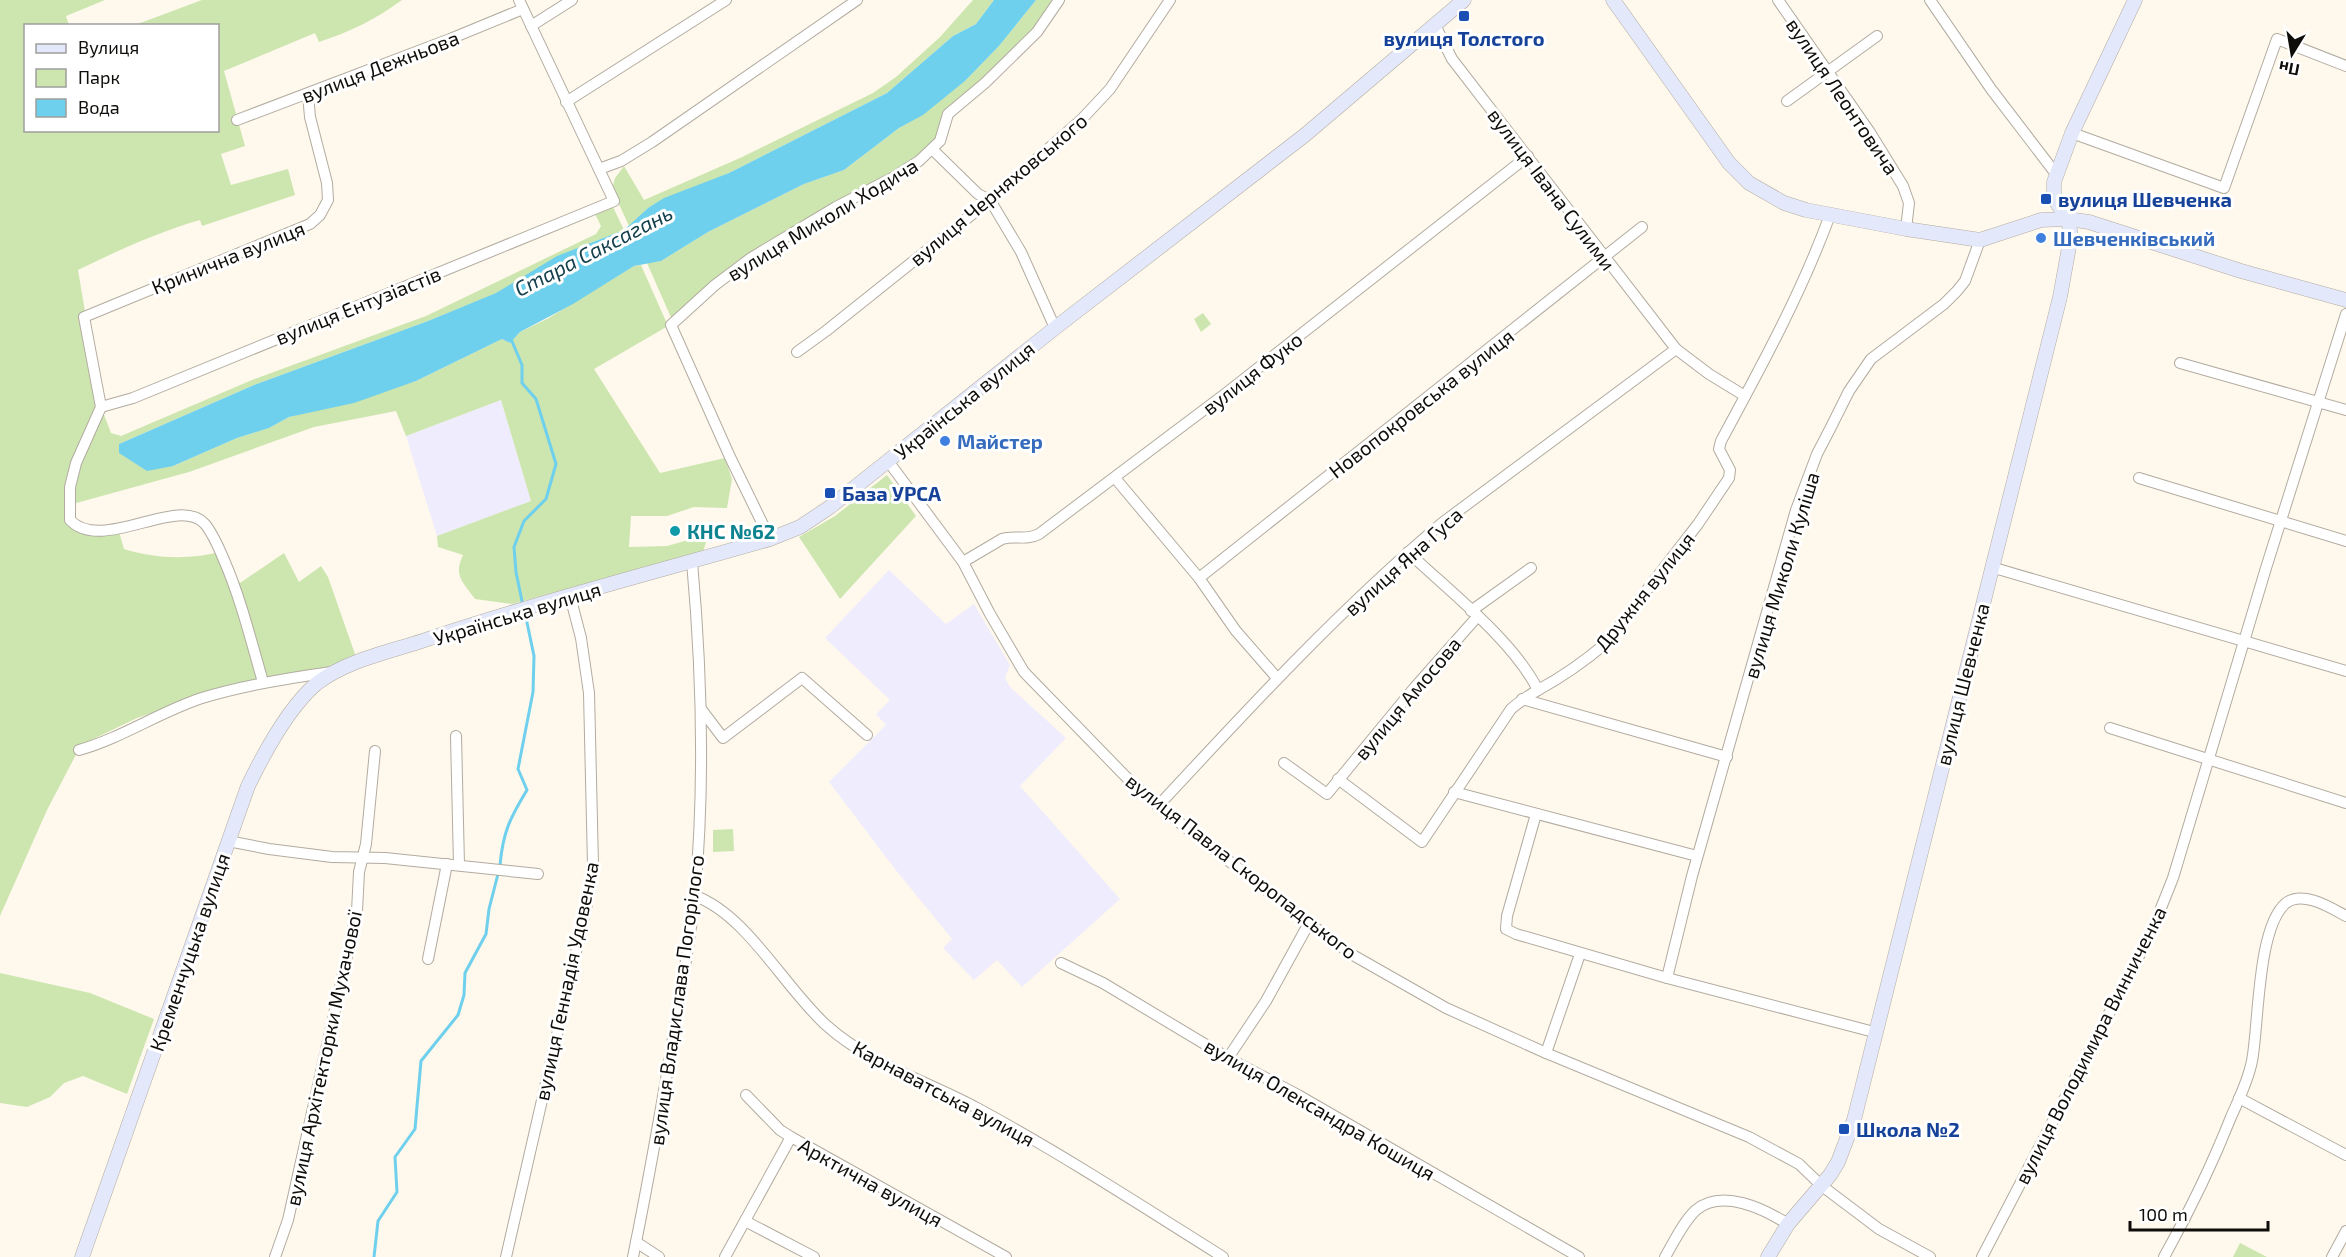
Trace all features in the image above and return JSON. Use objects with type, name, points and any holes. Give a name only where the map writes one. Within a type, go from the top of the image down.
[{"type":"street","points":[[531,26],[572,0]]},
{"type":"street","points":[[567,102],[726,0]]},
{"type":"street","points":[[520,4],[599,169],[621,161],[652,142],[857,0]]},
{"type":"street","name":"вулиця Миколи Ходича","points":[[770,539],[730,457],[671,325],[715,285],[751,258],[836,207],[894,177],[933,150],[940,141],[948,114],[985,83],[1037,32],[1059,0]]},
{"type":"street","name":"вулиця Черняховського","points":[[797,352],[990,200],[1089,112],[1110,89],[1170,0]]},
{"type":"street","name":"Українська вулиця","points":[[79,750],[105,743],[150,720],[201,699],[263,682],[337,671],[509,613],[770,539],[800,527],[816,518],[1055,328],[1305,135],[1464,0]]},
{"type":"street","points":[[1613,0],[1718,149],[1739,174],[1761,191],[1784,203],[1830,215],[1980,240],[2041,220],[2068,219],[2102,225],[2241,272],[2346,300]]},
{"type":"street","name":"вулиця Леонтовича","points":[[1778,0],[1903,186],[1909,203],[1906,229]]},
{"type":"street","points":[[1930,0],[1991,88],[2056,174]]},
{"type":"street","name":"вулиця Шевченка","points":[[1768,1257],[1788,1224],[1807,1200],[1822,1186],[1838,1162],[1847,1138],[2060,297],[2071,237],[2068,219],[2054,199],[2056,174],[2072,133],[2135,0]]},
{"type":"street","name":"вулиця Дежньова","points":[[237,120],[308,94],[520,4]]},
{"type":"street","name":"вулиця Івана Сулими","points":[[1435,25],[1452,58],[1676,348]]},
{"type":"street","points":[[1787,100],[1877,36]]},
{"type":"street","points":[[2072,133],[2224,188],[2277,39],[2346,66]]},
{"type":"street","name":"Кринична вулиця","points":[[101,407],[84,317],[310,224],[320,215],[328,200],[327,183],[310,117],[308,94]]},
{"type":"street","points":[[933,150],[978,195],[990,200],[1021,252],[1055,328]]},
{"type":"street","name":"вулиця Фуко","points":[[963,562],[1002,539],[1030,538],[1039,534],[1115,478],[1528,156]]},
{"type":"street","name":"вулиця Ентузіастів","points":[[101,407],[133,398],[614,201],[599,169]]},
{"type":"street","name":"Дружня вулиця","points":[[1338,779],[1422,842],[1511,709],[1522,699],[1592,655],[1606,643],[1729,478],[1730,470],[1719,449],[1721,441],[1809,269],[1830,215]]},
{"type":"street","name":"Новопокровська вулиця","points":[[1199,578],[1642,227]]},
{"type":"street","name":"вулиця Миколи Куліша","points":[[1667,978],[1697,856],[1796,510],[1826,437],[1849,391],[1871,359],[1944,304],[1965,281],[1980,240]]},
{"type":"street","name":"вулиця Володимира Винниченка","points":[[1982,1257],[2151,933],[2173,878],[2346,314]]},
{"type":"street","points":[[1676,348],[1709,374],[1745,396]]},
{"type":"street","name":"вулиця Яна Гуса","points":[[1158,806],[1277,678],[1408,552],[1442,523],[1676,348]]},
{"type":"street","points":[[2180,363],[2346,410]]},
{"type":"street","points":[[101,407],[76,463],[70,487],[70,520],[78,528],[94,532],[178,515],[194,517],[204,523],[217,545],[237,591],[263,682]]},
{"type":"street","name":"вулиця Павла Скоропадського","points":[[888,461],[963,562],[990,615],[1024,672],[1130,781],[1158,806],[1309,923],[1351,954],[1446,1008],[1546,1053],[1749,1137],[1799,1164],[1822,1186],[1878,1229],[1930,1257]]},
{"type":"street","points":[[1115,478],[1199,578],[1236,631],[1277,678]]},
{"type":"street","points":[[2139,478],[2346,541]]},
{"type":"street","points":[[1408,552],[1474,614],[1530,674],[1539,690]]},
{"type":"street","name":"вулиця Владислава Погорілого","points":[[633,1257],[658,1130],[694,896],[698,853],[700,652],[692,562]]},
{"type":"street","points":[[1991,567],[2346,671]]},
{"type":"street","name":"вулиця Амосова","points":[[1284,763],[1327,794],[1474,614],[1531,568]]},
{"type":"street","name":"вулиця Геннадія Удовенка","points":[[507,1257],[587,904],[593,865],[589,693],[581,638],[570,596]]},
{"type":"street","name":"Кременчуцька вулиця","points":[[82,1257],[248,786],[275,735],[301,700],[316,684],[337,671]]},
{"type":"street","points":[[701,709],[723,738],[802,678],[867,735]]},
{"type":"street","points":[[1522,699],[1727,757]]},
{"type":"street","points":[[2110,728],[2346,803]]},
{"type":"street","points":[[456,736],[459,865]]},
{"type":"street","name":"вулиця Архітекторки Мухачової","points":[[275,1257],[288,1220],[357,911],[359,872],[366,844],[375,751]]},
{"type":"street","points":[[1454,792],[1697,856]]},
{"type":"street","points":[[1536,814],[1507,916],[1506,929],[1511,933],[1667,978],[1874,1032]]},
{"type":"street","points":[[228,842],[321,855],[459,865],[538,874]]},
{"type":"street","points":[[428,959],[447,864]]},
{"type":"street","name":"Карнаватська вулиця","points":[[694,896],[721,909],[738,924],[810,1010],[842,1039],[889,1066],[965,1101],[1015,1129],[1131,1198],[1223,1257]]},
{"type":"street","points":[[2164,1257],[2214,1158],[2252,1060],[2266,945],[2279,913],[2286,903],[2301,898],[2311,900],[2346,916]]},
{"type":"street","points":[[1228,1058],[1266,1001],[1309,923]]},
{"type":"street","points":[[1546,1053],[1580,954]]},
{"type":"street","name":"вулиця Олександра Кошиця","points":[[1061,963],[1102,983],[1228,1058],[1298,1095],[1579,1257]]},
{"type":"street","name":"Арктична вулиця","points":[[746,1095],[780,1130],[791,1137],[1006,1257]]},
{"type":"street","points":[[2239,1098],[2346,1155]]},
{"type":"street","points":[[725,1257],[791,1137]]},
{"type":"street","points":[[1665,1257],[1697,1210],[1715,1201],[1745,1203],[1770,1212],[1788,1224]]},
{"type":"street","points":[[745,1221],[814,1257]]},
{"type":"street","points":[[2332,1257],[2346,1231]]},
{"type":"street","points":[[636,1242],[659,1257]]},
{"type":"shaded area","points":[[501,400],[531,501],[437,536],[406,436]]},
{"type":"shaded area","points":[[889,570],[946,624],[974,604],[1010,665],[1005,678],[1010,687],[1066,738],[1020,786],[1120,899],[1022,987],[997,960],[974,980],[943,948],[952,939],[829,782],[886,725],[876,714],[890,700],[825,638]]},
{"type":"green space","points":[[0,0],[105,0],[66,16],[69,24],[24,24],[24,132],[219,132],[219,24],[138,24],[202,0],[402,0],[372,19],[341,34],[319,42],[315,33],[224,71],[245,146],[221,154],[231,185],[288,169],[295,195],[202,226],[200,220],[169,230],[78,270],[101,407],[111,433],[121,436],[252,380],[426,316],[596,234],[601,226],[594,212],[613,207],[624,230],[558,256],[497,293],[254,385],[119,444],[173,466],[237,438],[269,428],[289,417],[416,381],[502,339],[510,343],[520,332],[547,319],[634,266],[641,265],[668,326],[594,369],[660,473],[725,458],[732,479],[727,508],[694,507],[667,516],[631,516],[629,547],[667,546],[699,537],[706,542],[703,552],[512,604],[475,599],[459,574],[463,555],[438,547],[437,536],[531,501],[501,400],[406,436],[396,411],[314,427],[189,472],[69,505],[78,528],[118,528],[124,549],[148,555],[174,557],[199,556],[223,551],[240,583],[284,553],[299,582],[321,566],[328,577],[356,657],[334,667],[268,677],[229,686],[137,718],[81,745],[47,810],[0,916]]},
{"type":"green space","points":[[973,0],[994,0],[976,24],[953,36],[887,93],[729,173],[648,208],[629,226],[612,189],[615,178],[624,166],[644,200],[740,158],[873,93],[896,77],[940,37]]},
{"type":"green space","points":[[1036,0],[1059,0],[1037,32],[948,114],[933,150],[751,258],[673,322],[647,263],[661,261],[708,232],[804,184],[844,170],[965,81],[999,46]]},
{"type":"green space","points":[[1203,313],[1211,324],[1201,332],[1194,319]]},
{"type":"green space","points":[[887,475],[916,516],[840,599],[799,537],[835,516]]},
{"type":"green space","points":[[733,829],[734,851],[713,852],[713,830]]},
{"type":"green space","points":[[0,973],[90,993],[154,1019],[127,1094],[83,1076],[64,1083],[50,1097],[27,1107],[0,1103]]},
{"type":"green space","points":[[2240,1243],[2267,1257],[2233,1257]]},
{"type":"water","name":"Стара Саксагань","points":[[994,0],[1036,0],[999,46],[965,81],[923,115],[899,128],[844,170],[804,184],[708,232],[661,261],[634,266],[573,304],[520,332],[510,343],[502,339],[416,381],[354,403],[289,417],[269,428],[237,438],[173,466],[147,471],[119,453],[119,444],[254,385],[428,321],[496,293],[557,256],[624,230],[648,208],[664,198],[729,173],[887,93],[953,36],[976,24]]},
{"type":"waterway","points":[[511,339],[522,365],[522,383],[536,399],[556,464],[546,499],[524,521],[514,547],[523,606]]},
{"type":"waterway","points":[[500,865],[508,826],[527,790],[518,769],[533,692],[534,656],[525,613]]},
{"type":"waterway","points":[[374,1257],[378,1221],[397,1192],[395,1157],[415,1129],[421,1061],[458,1015],[464,995],[465,973],[486,934],[489,909],[498,874]]},
{"type":"place","name":"вулиця Толстого","points":[[1464,16]]},
{"type":"place","name":"вулиця Шевченка","points":[[2046,199]]},
{"type":"place","name":"Шевченківський","points":[[2041,238]]},
{"type":"place","name":"Майстер","points":[[945,441]]},
{"type":"place","name":"База УРСА","points":[[830,493]]},
{"type":"place","name":"КНС №62","points":[[675,531]]},
{"type":"place","name":"Школа №2","points":[[1844,1129]]}]
